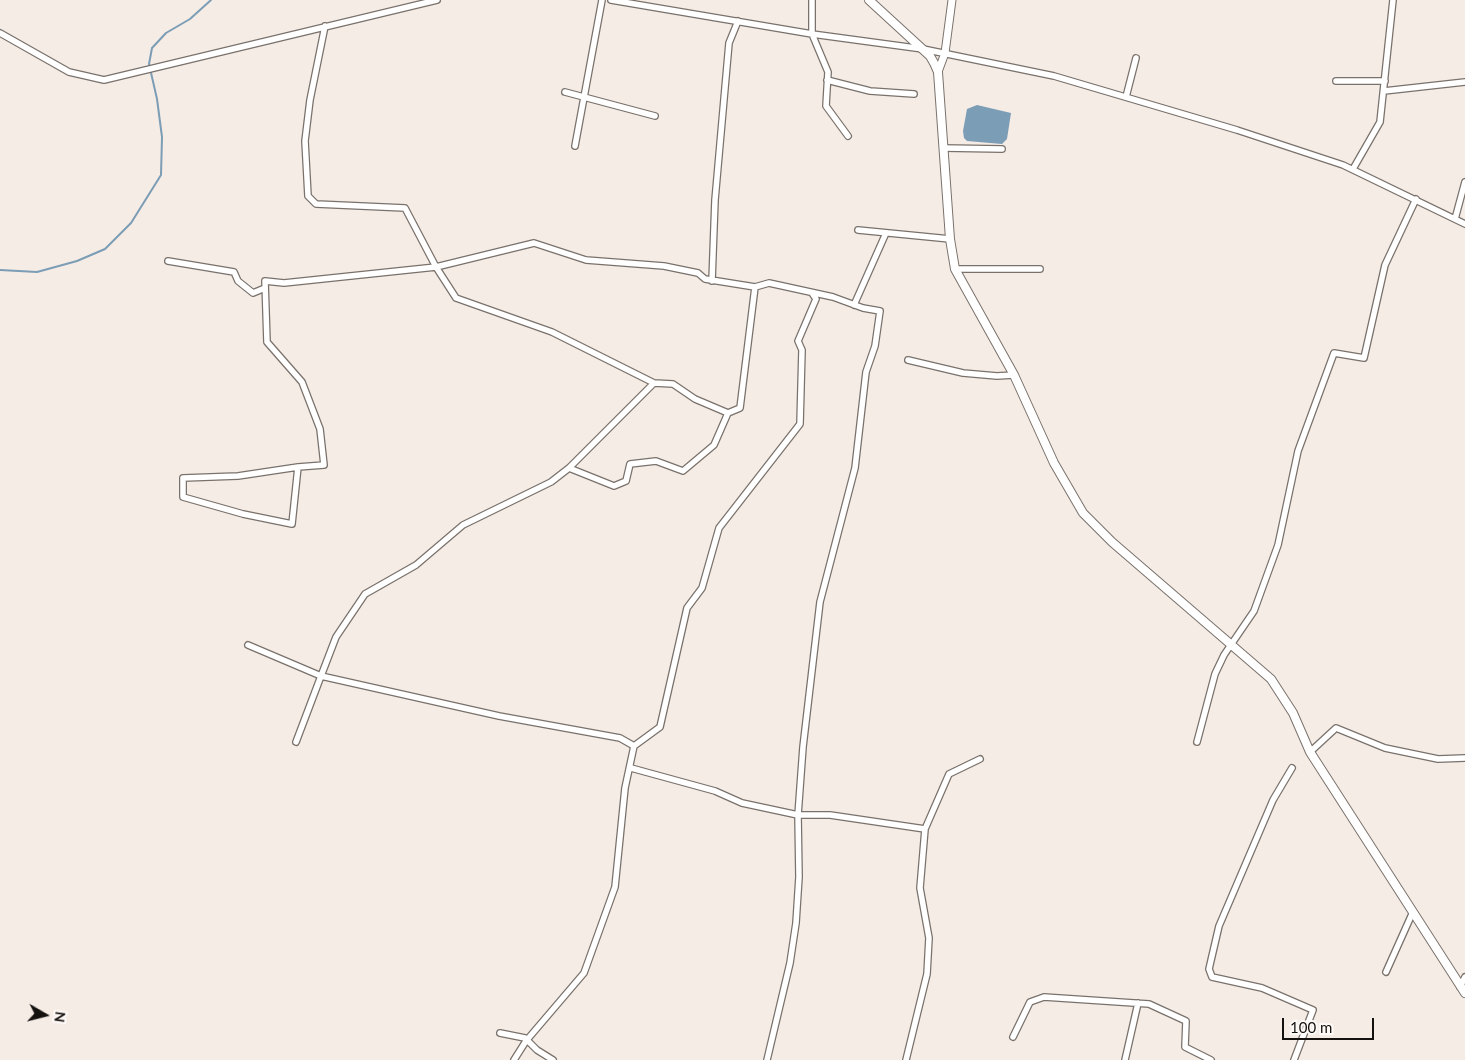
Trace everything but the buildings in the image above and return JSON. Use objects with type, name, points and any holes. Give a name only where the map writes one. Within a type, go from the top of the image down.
[{"type":"main road","points":[[869,0],[930,56],[938,72],[950,239],[955,269],[1014,375],[1054,462],[1083,513],[1112,542],[1271,679],[1293,713],[1310,752],[1412,914],[1463,990]]},
{"type":"street","points":[[0,33],[69,72],[88,78],[116,79],[209,53],[241,49],[325,26],[437,0]]},
{"type":"street","points":[[575,146],[586,96],[602,0]]},
{"type":"street","points":[[611,0],[812,34],[923,49],[1054,76],[1238,130],[1353,169],[1416,198],[1465,224]]},
{"type":"street","points":[[812,0],[812,34],[828,72],[826,106],[848,136]]},
{"type":"street","points":[[938,72],[945,53],[952,0]]},
{"type":"street","points":[[1353,169],[1380,122],[1393,0]]},
{"type":"street","points":[[712,280],[715,200],[729,43],[738,21]]},
{"type":"street","points":[[325,26],[310,100],[305,141],[308,196],[316,204],[405,208],[436,267],[456,298],[552,332],[654,383],[673,384],[695,399],[728,413]]},
{"type":"street","points":[[1126,97],[1136,58]]},
{"type":"street","points":[[827,80],[870,90],[914,94]]},
{"type":"street","points":[[1336,81],[1385,82]]},
{"type":"street","points":[[1384,91],[1465,82]]},
{"type":"street","points":[[565,92],[586,96],[655,116]]},
{"type":"street","points":[[943,148],[1002,149]]},
{"type":"street","points":[[1455,219],[1465,182]]},
{"type":"street","points":[[1198,742],[1215,674],[1231,645],[1254,611],[1278,545],[1298,451],[1334,353],[1364,358],[1385,266],[1416,198]]},
{"type":"street","points":[[858,230],[950,239]]},
{"type":"street","points":[[854,305],[886,233]]},
{"type":"street","points":[[298,467],[292,524],[243,514],[182,497],[183,478],[238,476],[298,467],[324,465],[320,430],[302,382],[266,342],[265,281],[284,283],[436,267],[534,243],[586,260],[664,266],[698,273],[704,279],[755,287],[769,283],[880,311],[875,346],[866,372],[855,468],[820,602],[803,747],[798,815],[799,876],[796,923],[790,963],[766,1060]]},
{"type":"street","points":[[168,261],[234,272],[238,281],[253,293],[265,288]]},
{"type":"street","points":[[955,269],[1040,270]]},
{"type":"street","points":[[569,468],[614,486],[626,481],[630,464],[656,461],[683,471],[714,445],[728,413],[740,408],[755,287]]},
{"type":"street","points":[[514,1060],[526,1041],[584,973],[615,887],[625,788],[631,768],[634,746],[660,727],[687,608],[702,588],[719,528],[800,424],[802,350],[798,341],[816,299],[812,293]]},
{"type":"street","points":[[908,360],[963,372],[998,376],[1014,375]]},
{"type":"street","points":[[296,742],[336,637],[365,594],[416,565],[463,525],[551,482],[569,468],[654,383]]},
{"type":"street","points":[[248,645],[321,676],[499,716],[620,738],[634,746]]},
{"type":"street","points":[[1310,752],[1336,728],[1384,748],[1438,759],[1465,758]]},
{"type":"street","points":[[906,1060],[927,974],[928,938],[920,888],[925,829],[949,774],[980,759]]},
{"type":"street","points":[[631,768],[716,792],[742,803],[798,815],[830,815],[925,829]]},
{"type":"street","points":[[1292,768],[1273,800],[1219,926],[1209,969],[1212,977],[1262,988],[1313,1010],[1294,1060]]},
{"type":"street","points":[[1386,972],[1412,914]]},
{"type":"street","points":[[1463,990],[1465,977]]},
{"type":"street","points":[[1013,1037],[1030,1002],[1044,997],[1150,1004],[1186,1021],[1185,1047],[1211,1060]]},
{"type":"street","points":[[1125,1060],[1138,1003]]},
{"type":"street","points":[[500,1033],[525,1038],[526,1041],[553,1060]]},
{"type":"water","points":[[977,105],[1011,113],[1007,139],[1002,144],[967,141],[964,138],[963,131],[967,109]]},
{"type":"waterway","points":[[0,270],[37,272],[77,261],[105,249],[131,223],[161,175],[162,137],[157,99],[149,64],[152,48],[166,33],[190,19],[211,0]]}]
